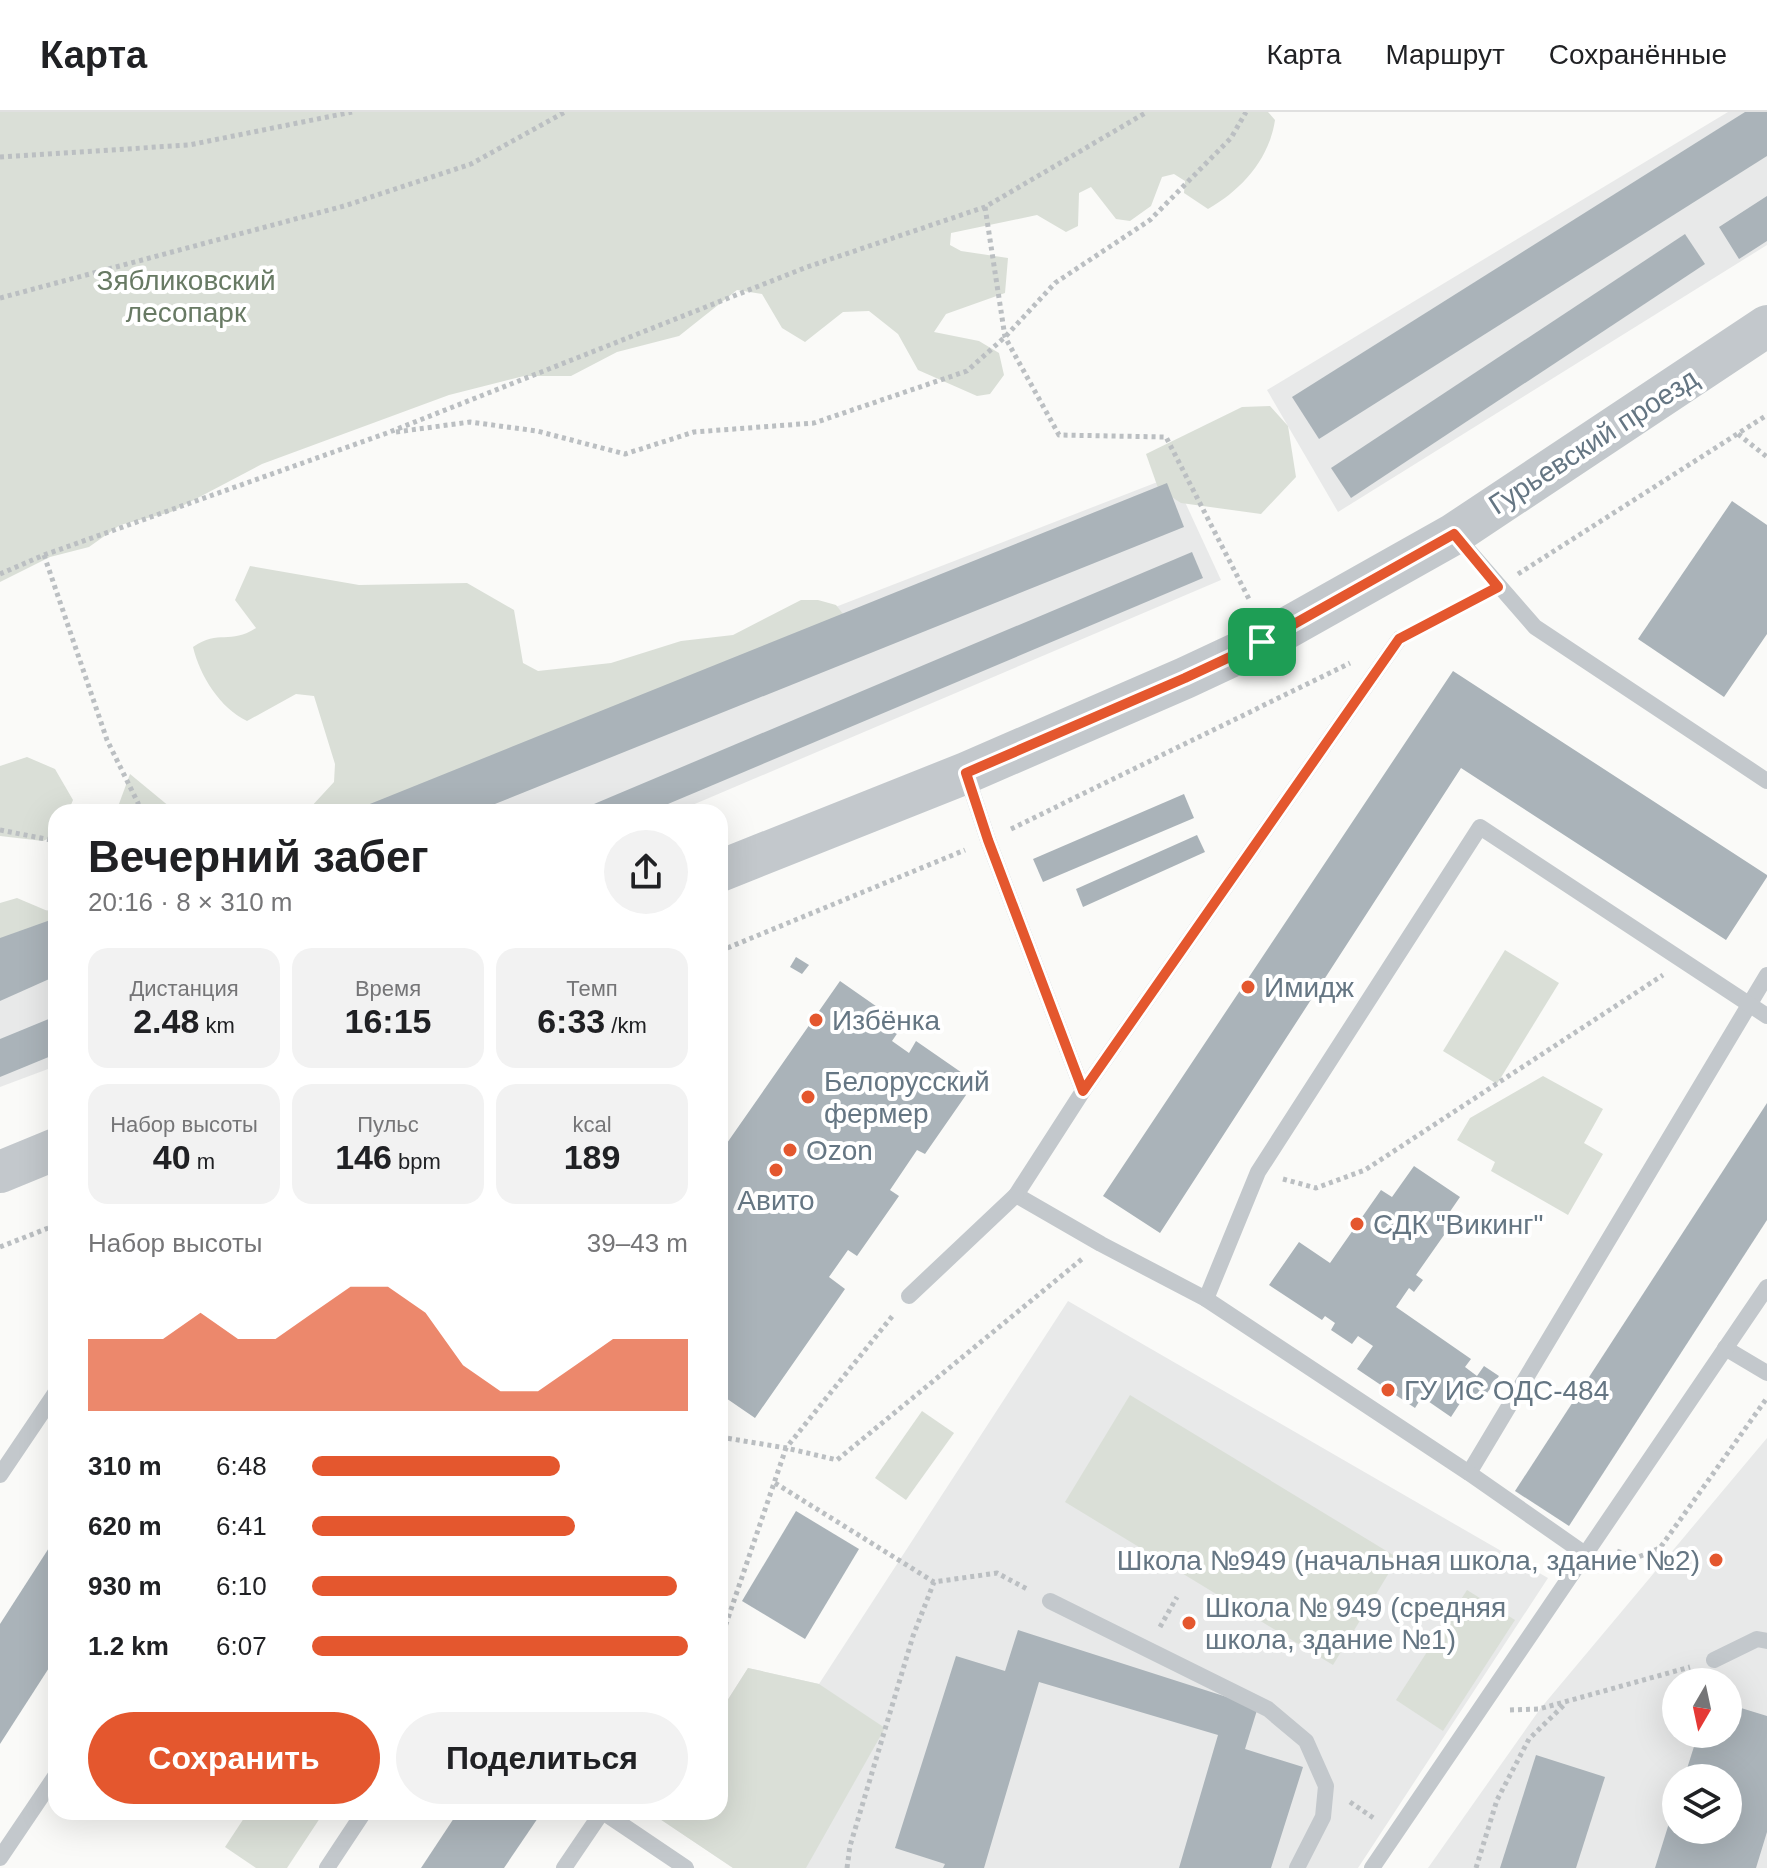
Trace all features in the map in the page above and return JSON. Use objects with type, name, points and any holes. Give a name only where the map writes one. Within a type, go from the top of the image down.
[{"type":"street","name":"Гурьевский проезд","points":[[728,868],[966,773],[1262,642],[1454,534],[1767,326]]},
{"type":"street","points":[[0,1172],[48,1152]]},
{"type":"lane","points":[[1454,534],[1535,627],[1767,781]]},
{"type":"lane","points":[[909,1296],[1016,1195],[1083,1091],[1399,639]]},
{"type":"lane","points":[[966,773],[988,840],[1083,1091]]},
{"type":"lane","points":[[1206,1299],[1258,1172],[1480,827],[1767,1016]]},
{"type":"lane","points":[[1469,1473],[1767,975]]},
{"type":"lane","points":[[1016,1195],[1206,1299],[1469,1473],[1589,1548]]},
{"type":"lane","points":[[1372,1868],[1767,1287]]},
{"type":"lane","points":[[1725,1348],[1767,1373]]},
{"type":"lane","points":[[0,1475],[48,1404]]},
{"type":"lane","points":[[1050,1601],[1268,1709],[1306,1741],[1326,1786],[1323,1817],[1297,1868]]},
{"type":"lane","points":[[1714,1660],[1757,1639],[1767,1641]]},
{"type":"lane","points":[[0,1858],[48,1787]]},
{"type":"lane","points":[[327,1868],[359,1820]]},
{"type":"lane","points":[[564,1868],[597,1820]]},
{"type":"lane","points":[[614,1820],[686,1868]]},
{"type":"path","points":[[0,157],[189,145],[352,112]]},
{"type":"path","points":[[0,298],[344,206],[471,164],[565,112]]},
{"type":"path","points":[[0,574],[44,555],[387,433],[807,267],[985,207],[1147,112]]},
{"type":"path","points":[[387,433],[470,422],[537,431],[625,454],[694,432],[814,423],[967,371],[1005,337],[1055,283],[1150,220],[1231,138],[1246,112]]},
{"type":"path","points":[[985,207],[1005,337],[1059,435],[1166,437],[1249,599]]},
{"type":"path","points":[[728,948],[988,840],[1399,639],[1498,587],[1767,415]]},
{"type":"path","points":[[1738,434],[1767,457]]},
{"type":"path","points":[[44,555],[107,740],[138,804]]},
{"type":"path","points":[[0,830],[48,839]]},
{"type":"path","points":[[1258,1172],[1316,1188],[1365,1170],[1684,962]]},
{"type":"path","points":[[0,1247],[48,1228]]},
{"type":"path","points":[[728,1438],[837,1460],[1101,1244]]},
{"type":"path","points":[[728,1618],[786,1448],[909,1296]]},
{"type":"path","points":[[1589,1548],[1636,1558],[1660,1548],[1767,1398]]},
{"type":"path","points":[[775,1483],[934,1582],[997,1573],[1050,1601]]},
{"type":"path","points":[[847,1868],[850,1846],[913,1636],[934,1582]]},
{"type":"path","points":[[1148,1649],[1177,1597]]},
{"type":"path","points":[[1478,1711],[1539,1709],[1714,1660]]},
{"type":"path","points":[[1476,1868],[1497,1800],[1529,1739],[1567,1702]]},
{"type":"path","points":[[1326,1786],[1396,1832]]},
{"type":"shaded area","points":[[1728,112],[1767,112],[1767,245],[1338,512],[1267,390]]},
{"type":"shaded area","points":[[1173,476],[1221,580],[695,804],[328,804]]},
{"type":"shaded area","points":[[48,910],[48,1069],[0,1087],[0,927]]},
{"type":"shaded area","name":"Школа № 949 (средняя школа, здание №1)","points":[[1068,1301],[1548,1578],[1358,1868],[733,1868],[661,1820],[728,1820],[728,1699],[748,1668],[819,1684]]},
{"type":"shaded area","name":"Школа №949 (начальная школа, здание №2)","points":[[1767,1438],[1767,1868],[1428,1868],[1540,1709]]},
{"type":"green space","name":"Зябликовский лесопарк","points":[[0,112],[1268,112],[1275,120],[1267,148],[1252,172],[1232,193],[1208,209],[1184,193],[1185,181],[1174,174],[1162,177],[1151,206],[1130,221],[1116,219],[1091,187],[1079,193],[1078,226],[1066,232],[1037,215],[951,233],[950,245],[961,251],[1008,258],[1005,293],[946,314],[934,332],[979,341],[999,353],[1004,375],[990,394],[977,396],[918,370],[898,334],[869,311],[843,312],[805,342],[782,328],[762,294],[737,290],[679,336],[617,352],[571,376],[524,376],[449,395],[262,464],[171,512],[120,525],[89,547],[50,557],[0,582]]},
{"type":"green space","points":[[1270,406],[1288,426],[1296,477],[1261,514],[1181,503],[1158,488],[1146,454],[1242,407]]},
{"type":"green space","points":[[250,566],[359,585],[467,583],[514,610],[523,663],[538,671],[611,663],[681,641],[733,635],[801,600],[818,600],[836,605],[847,619],[739,686],[708,718],[636,715],[478,804],[314,804],[334,782],[335,764],[314,696],[296,694],[247,721],[220,700],[201,669],[193,647],[210,639],[239,636],[256,628],[235,600]]},
{"type":"green space","points":[[27,757],[55,769],[73,800],[71,804],[48,804],[48,839],[43,841],[0,836],[0,766]]},
{"type":"green space","points":[[130,774],[166,804],[119,804]]},
{"type":"green space","points":[[17,898],[48,911],[48,938],[0,996],[0,903]]},
{"type":"green space","points":[[1505,950],[1559,983],[1497,1084],[1443,1051]]},
{"type":"green space","points":[[1543,1076],[1603,1109],[1584,1143],[1603,1154],[1568,1215],[1491,1171],[1495,1162],[1457,1140],[1470,1118]]},
{"type":"green space","points":[[1130,1395],[1398,1558],[1333,1665],[1065,1502]]},
{"type":"green space","points":[[922,1411],[954,1433],[906,1500],[875,1478]]},
{"type":"green space","points":[[1467,1590],[1515,1620],[1443,1731],[1396,1700]]},
{"type":"green space","points":[[748,1668],[819,1684],[885,1728],[806,1868],[733,1868],[661,1820],[728,1820],[728,1699]]},
{"type":"green space","points":[[243,1820],[319,1820],[287,1868],[256,1868],[225,1847]]},
{"type":"building","points":[[1745,112],[1767,112],[1767,156],[1319,439],[1292,397]]},
{"type":"building","points":[[1767,196],[1767,241],[1739,259],[1719,227]]},
{"type":"building","points":[[1685,234],[1705,264],[1351,498],[1331,468]]},
{"type":"building","points":[[1167,483],[1184,527],[495,804],[370,804]]},
{"type":"building","points":[[1732,501],[1767,525],[1767,634],[1724,697],[1638,639]]},
{"type":"building","points":[[1192,552],[1203,578],[668,804],[594,804]]},
{"type":"building","points":[[1453,671],[1767,877],[1726,940],[1461,768],[1160,1233],[1103,1196]]},
{"type":"building","points":[[1184,794],[1194,818],[1043,882],[1033,859]]},
{"type":"building","points":[[1197,835],[1205,852],[1083,907],[1076,889]]},
{"type":"building","points":[[48,921],[48,980],[0,1001],[0,938]]},
{"type":"building","points":[[796,957],[809,965],[802,974],[790,967]]},
{"type":"building","points":[[840,981],[903,1025],[892,1041],[909,1053],[916,1041],[968,1077],[959,1089],[966,1095],[925,1154],[917,1150],[890,1190],[899,1196],[857,1256],[848,1250],[829,1277],[845,1289],[755,1418],[728,1399],[728,1142]]},
{"type":"building","points":[[48,1019],[48,1057],[0,1077],[0,1039]]},
{"type":"building","points":[[1767,1103],[1767,1220],[1569,1526],[1515,1491]]},
{"type":"building","points":[[1414,1166],[1460,1197],[1449,1213],[1456,1218],[1416,1275],[1423,1280],[1414,1292],[1409,1288],[1396,1307],[1471,1359],[1465,1367],[1477,1376],[1484,1366],[1499,1376],[1480,1403],[1466,1394],[1451,1417],[1422,1397],[1415,1408],[1357,1369],[1373,1346],[1358,1336],[1352,1344],[1331,1330],[1335,1323],[1325,1316],[1322,1320],[1269,1285],[1299,1242],[1330,1263],[1381,1190],[1392,1197]]},
{"type":"building","points":[[796,1511],[859,1549],[805,1639],[742,1601]]},
{"type":"building","points":[[48,1549],[48,1669],[0,1744],[0,1624]]},
{"type":"building","points":[[1018,1630],[1258,1707],[1245,1749],[1303,1767],[1271,1868],[1179,1868],[1218,1735],[1039,1682],[984,1868],[943,1868],[945,1864],[895,1848],[956,1656],[1005,1671]]},
{"type":"building","points":[[1742,1708],[1767,1716],[1767,1832],[1756,1868],[1655,1868],[1662,1844],[1742,1844],[1742,1764],[1688,1764],[1694,1748],[1742,1748]]},
{"type":"building","points":[[1536,1755],[1605,1777],[1576,1868],[1500,1868]]},
{"type":"building","points":[[453,1820],[537,1820],[504,1868],[421,1868]]},
{"type":"place","name":"Имидж","points":[[1248,987]]},
{"type":"place","name":"Избёнка","points":[[816,1020]]},
{"type":"place","name":"Белорусский фермер","points":[[808,1097]]},
{"type":"place","name":"Ozon","points":[[790,1150]]},
{"type":"place","name":"Авито","points":[[776,1170]]},
{"type":"place","name":"СДК \"Викинг\"","points":[[1357,1224]]},
{"type":"place","name":"ГУ ИС ОДС-484","points":[[1388,1390]]},
{"type":"place","name":"Школа №949 (начальная школа, здание №2)","points":[[1716,1560]]},
{"type":"place","name":"Школа № 949 (средняя школа, здание №1)","points":[[1189,1623]]},
{"type":"route","points":[[1454,534],[1498,587],[1399,639],[1083,1091],[988,840],[966,773],[1262,642],[1454,534]]}]
